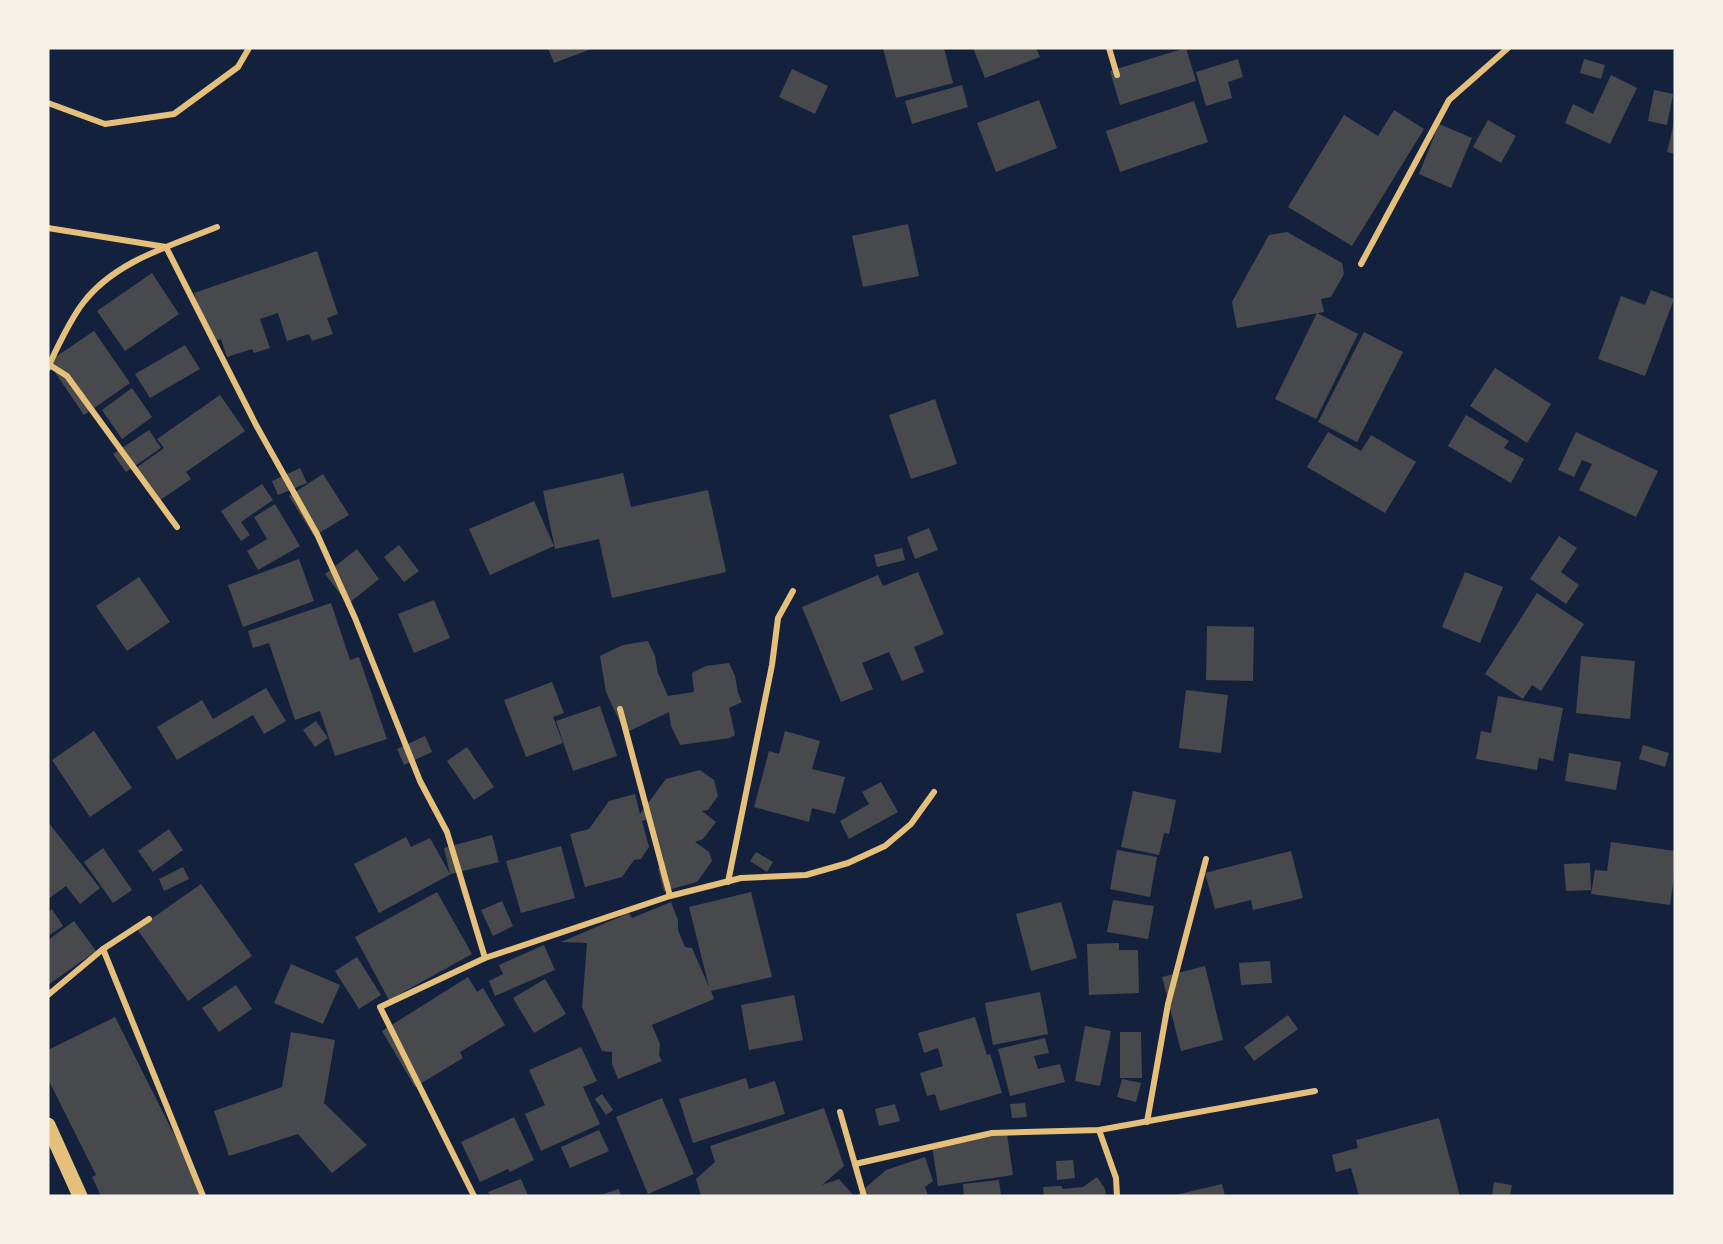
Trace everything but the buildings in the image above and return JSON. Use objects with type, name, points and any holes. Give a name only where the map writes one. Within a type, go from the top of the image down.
[{"type":"main road","points":[[48,1125],[80,1196]]},
{"type":"street","points":[[48,103],[105,124],[174,114],[238,67],[249,48]]},
{"type":"street","points":[[1109,48],[1118,75]]},
{"type":"street","points":[[1361,264],[1449,100],[1508,48]]},
{"type":"street","points":[[177,527],[67,376],[49,365],[82,304],[103,282],[138,259],[217,227]]},
{"type":"street","points":[[48,228],[166,247]]},
{"type":"street","points":[[166,247],[256,425],[317,534],[355,618],[420,781],[447,832],[485,958]]},
{"type":"street","points":[[728,882],[772,664],[778,618],[793,591]]},
{"type":"street","points":[[620,709],[670,896]]},
{"type":"street","points":[[474,1196],[380,1007],[485,958],[670,896],[741,878],[806,875],[848,863],[885,846],[911,824],[934,792]]},
{"type":"street","points":[[1147,1122],[1168,1004],[1206,859]]},
{"type":"street","points":[[48,995],[103,949],[149,919]]},
{"type":"street","points":[[103,949],[203,1196]]},
{"type":"street","points":[[855,1164],[992,1133],[1099,1131],[1315,1091]]},
{"type":"street","points":[[840,1112],[864,1196]]},
{"type":"street","points":[[1099,1131],[1116,1178],[1117,1196]]}]
